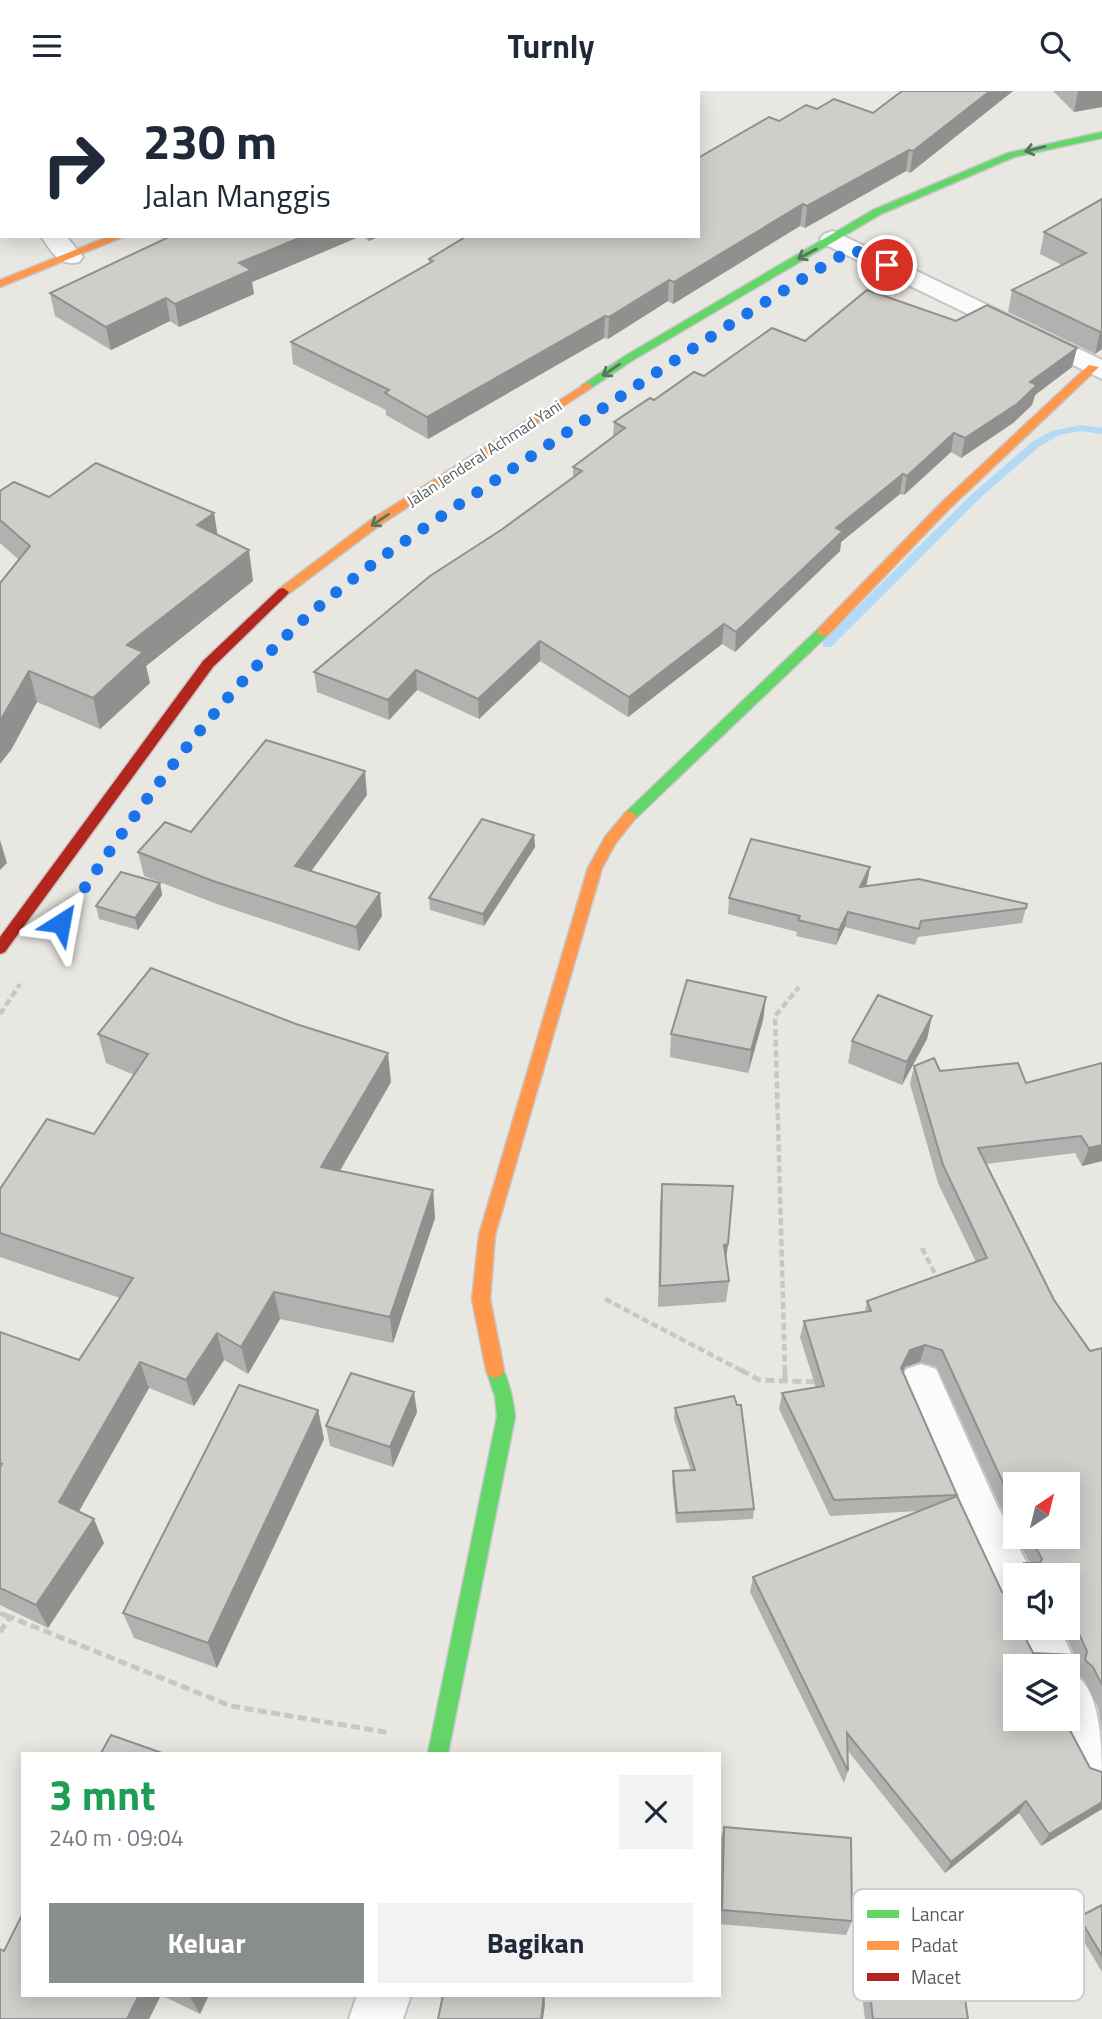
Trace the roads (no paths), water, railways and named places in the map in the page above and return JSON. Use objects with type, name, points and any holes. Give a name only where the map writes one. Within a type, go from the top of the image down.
[{"type":"main road","name":"Jalan Jenderal Achmad Yani","points":[[0,949],[208,664],[276,597],[376,522],[505,441],[629,358],[877,212],[986,164],[1041,148],[1102,135]]},
{"type":"main road","points":[[0,284],[115,238]]},
{"type":"main road","points":[[439,1748],[506,1417],[504,1396],[493,1364],[481,1299],[487,1235],[595,868],[610,841],[628,819],[812,643],[945,506],[1097,369]]},
{"type":"street","points":[[55,238],[70,257]]},
{"type":"street","points":[[833,239],[1097,369]]},
{"type":"street","points":[[921,1383],[1003,1565]]},
{"type":"street","points":[[1080,1719],[1102,1761]]},
{"type":"street","points":[[376,2019],[383,1997]]},
{"type":"waterway","points":[[827,644],[975,497],[1036,444],[1056,433],[1081,428],[1102,431]]}]
